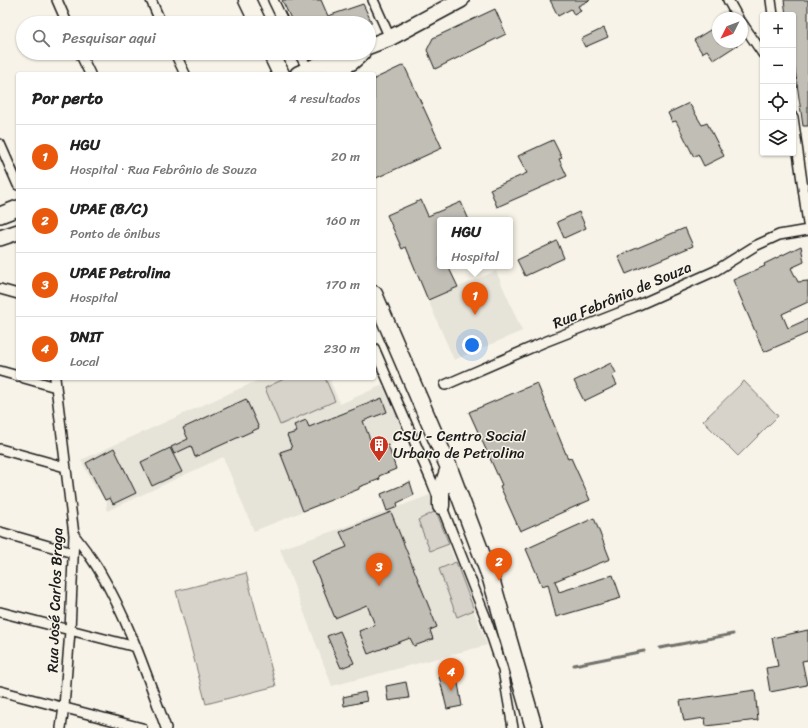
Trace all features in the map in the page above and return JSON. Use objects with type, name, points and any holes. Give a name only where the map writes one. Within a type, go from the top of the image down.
[{"type":"highway","points":[[247,0],[255,16]]},
{"type":"highway","points":[[274,60],[280,72]]},
{"type":"highway","points":[[376,299],[449,468],[491,579],[534,728]]},
{"type":"highway","points":[[441,506],[441,491],[449,468]]},
{"type":"main road","points":[[376,44],[461,0]]},
{"type":"main road","points":[[303,72],[329,60]]},
{"type":"main road","points":[[334,72],[354,60]]},
{"type":"main road","points":[[0,215],[16,209]]},
{"type":"main road","points":[[0,238],[16,233]]},
{"type":"street","points":[[57,0],[64,16]]},
{"type":"street","points":[[151,0],[158,16]]},
{"type":"street","points":[[273,0],[281,16]]},
{"type":"street","points":[[373,0],[390,38]]},
{"type":"street","points":[[728,0],[735,12]]},
{"type":"street","points":[[771,0],[773,12]]},
{"type":"street","points":[[748,33],[760,50]]},
{"type":"street","points":[[83,60],[89,72]]},
{"type":"street","points":[[178,60],[184,72]]},
{"type":"street","points":[[300,60],[303,72]]},
{"type":"street","points":[[793,120],[808,224]]},
{"type":"street","points":[[0,144],[16,180]]},
{"type":"street","name":"Rua Febrônio de Souza","points":[[445,385],[542,343],[634,307],[715,271],[755,246],[780,235],[808,230]]},
{"type":"street","points":[[0,289],[16,293]]},
{"type":"street","points":[[376,353],[441,506],[485,616],[503,670],[513,728]]},
{"type":"street","points":[[0,371],[16,375]]},
{"type":"street","points":[[40,380],[55,382]]},
{"type":"street","name":"Rua José Carlos Braga","points":[[55,382],[74,535],[70,631],[61,728]]},
{"type":"street","points":[[0,449],[65,467]]},
{"type":"street","points":[[0,532],[73,553]]},
{"type":"street","points":[[74,535],[100,572],[136,647],[166,728]]},
{"type":"street","points":[[0,612],[136,647]]},
{"type":"street","points":[[0,691],[142,728]]},
{"type":"shaded area","points":[[496,271],[522,331],[454,360],[428,300]]},
{"type":"shaded area","points":[[259,380],[330,380],[340,404],[383,385],[406,439],[374,450],[352,470],[359,489],[254,531],[223,457],[107,511],[107,503],[100,490],[96,489],[81,460]]},
{"type":"shaded area","points":[[282,380],[326,380],[335,401],[280,425],[265,388]]},
{"type":"shaded area","points":[[744,381],[778,416],[738,456],[703,421]]},
{"type":"shaded area","points":[[430,495],[487,645],[332,686],[280,549]]},
{"type":"shaded area","points":[[436,511],[449,544],[430,551],[418,520]]},
{"type":"shaded area","points":[[456,562],[474,610],[457,617],[439,569]]},
{"type":"shaded area","points":[[246,573],[276,686],[206,704],[176,591]]},
{"type":"building","points":[[282,0],[321,0],[328,16],[290,16]]},
{"type":"building","points":[[550,0],[590,0],[578,6],[581,11],[574,15],[571,9],[558,16]]},
{"type":"building","points":[[784,0],[808,0],[808,126],[803,126],[796,77],[796,12],[786,12]]},
{"type":"building","points":[[363,4],[369,16],[328,16]]},
{"type":"building","points":[[495,9],[506,34],[435,69],[427,50],[433,38]]},
{"type":"building","points":[[604,28],[608,37],[585,47],[581,39]]},
{"type":"building","points":[[712,29],[712,48],[733,48],[714,60],[707,50],[702,53],[694,40]]},
{"type":"building","points":[[404,65],[442,148],[376,178],[376,78]]},
{"type":"building","points":[[689,103],[702,125],[707,123],[724,156],[704,166],[698,154],[694,157],[676,121],[672,122],[668,113]]},
{"type":"building","points":[[553,140],[562,158],[559,159],[567,176],[497,207],[490,189],[527,173],[518,156]]},
{"type":"building","points":[[421,200],[428,216],[461,202],[468,217],[437,217],[437,269],[449,269],[458,287],[428,300],[406,247],[402,249],[387,215]]},
{"type":"building","points":[[579,212],[586,228],[564,238],[557,222]]},
{"type":"building","points":[[685,228],[693,246],[626,274],[618,256]]},
{"type":"building","points":[[557,241],[564,258],[525,276],[517,260]]},
{"type":"building","points":[[801,246],[804,262],[791,268],[798,282],[808,281],[808,302],[782,314],[788,328],[808,319],[808,333],[764,352],[733,280],[765,266],[764,264]]},
{"type":"building","points":[[611,363],[616,373],[612,375],[617,385],[584,401],[574,381]]},
{"type":"building","points":[[537,383],[568,459],[571,458],[590,500],[520,531],[500,486],[502,485],[469,412]]},
{"type":"building","points":[[382,398],[387,412],[363,421],[374,450],[388,445],[396,469],[379,476],[380,479],[359,487],[359,489],[303,511],[280,452],[292,448],[287,435],[297,432],[294,425],[306,420],[309,427]]},
{"type":"building","points":[[246,399],[259,428],[195,457],[191,446],[174,454],[171,447],[188,439],[183,428]]},
{"type":"building","points":[[114,448],[136,493],[113,504],[110,498],[105,500],[86,463]]},
{"type":"building","points":[[170,448],[182,472],[152,486],[141,462]]},
{"type":"building","points":[[410,482],[414,495],[397,503],[398,507],[387,511],[381,494]]},
{"type":"building","points":[[391,512],[437,627],[430,630],[433,639],[414,646],[410,638],[368,654],[359,631],[375,625],[367,605],[335,618],[312,561],[347,547],[340,532]]},
{"type":"building","points":[[594,518],[610,559],[555,581],[559,592],[613,575],[621,598],[556,617],[548,584],[542,586],[526,549]]},
{"type":"building","points":[[808,630],[808,660],[802,661],[807,685],[770,692],[766,668],[778,666],[772,638]]},
{"type":"building","points":[[340,631],[354,663],[341,668],[327,636]]},
{"type":"building","points":[[456,672],[462,706],[447,709],[439,676]]},
{"type":"building","points":[[406,682],[409,698],[388,701],[386,686]]},
{"type":"building","points":[[755,690],[758,720],[706,726],[705,718],[684,721],[680,701]]},
{"type":"building","points":[[365,692],[367,701],[344,706],[343,697]]},
{"type":"waterway","points":[[660,648],[733,634]]},
{"type":"waterway","points":[[574,665],[644,651]]},
{"type":"place","name":"HGU","points":[[475,315]]},
{"type":"place","name":"CSU - Centro Social Urbano de Petrolina","points":[[379,462]]},
{"type":"place","name":"UPAE (B/C)","points":[[499,581]]},
{"type":"place","name":"UPAE Petrolina","points":[[379,586]]},
{"type":"place","name":"DNIT","points":[[451,691]]}]
